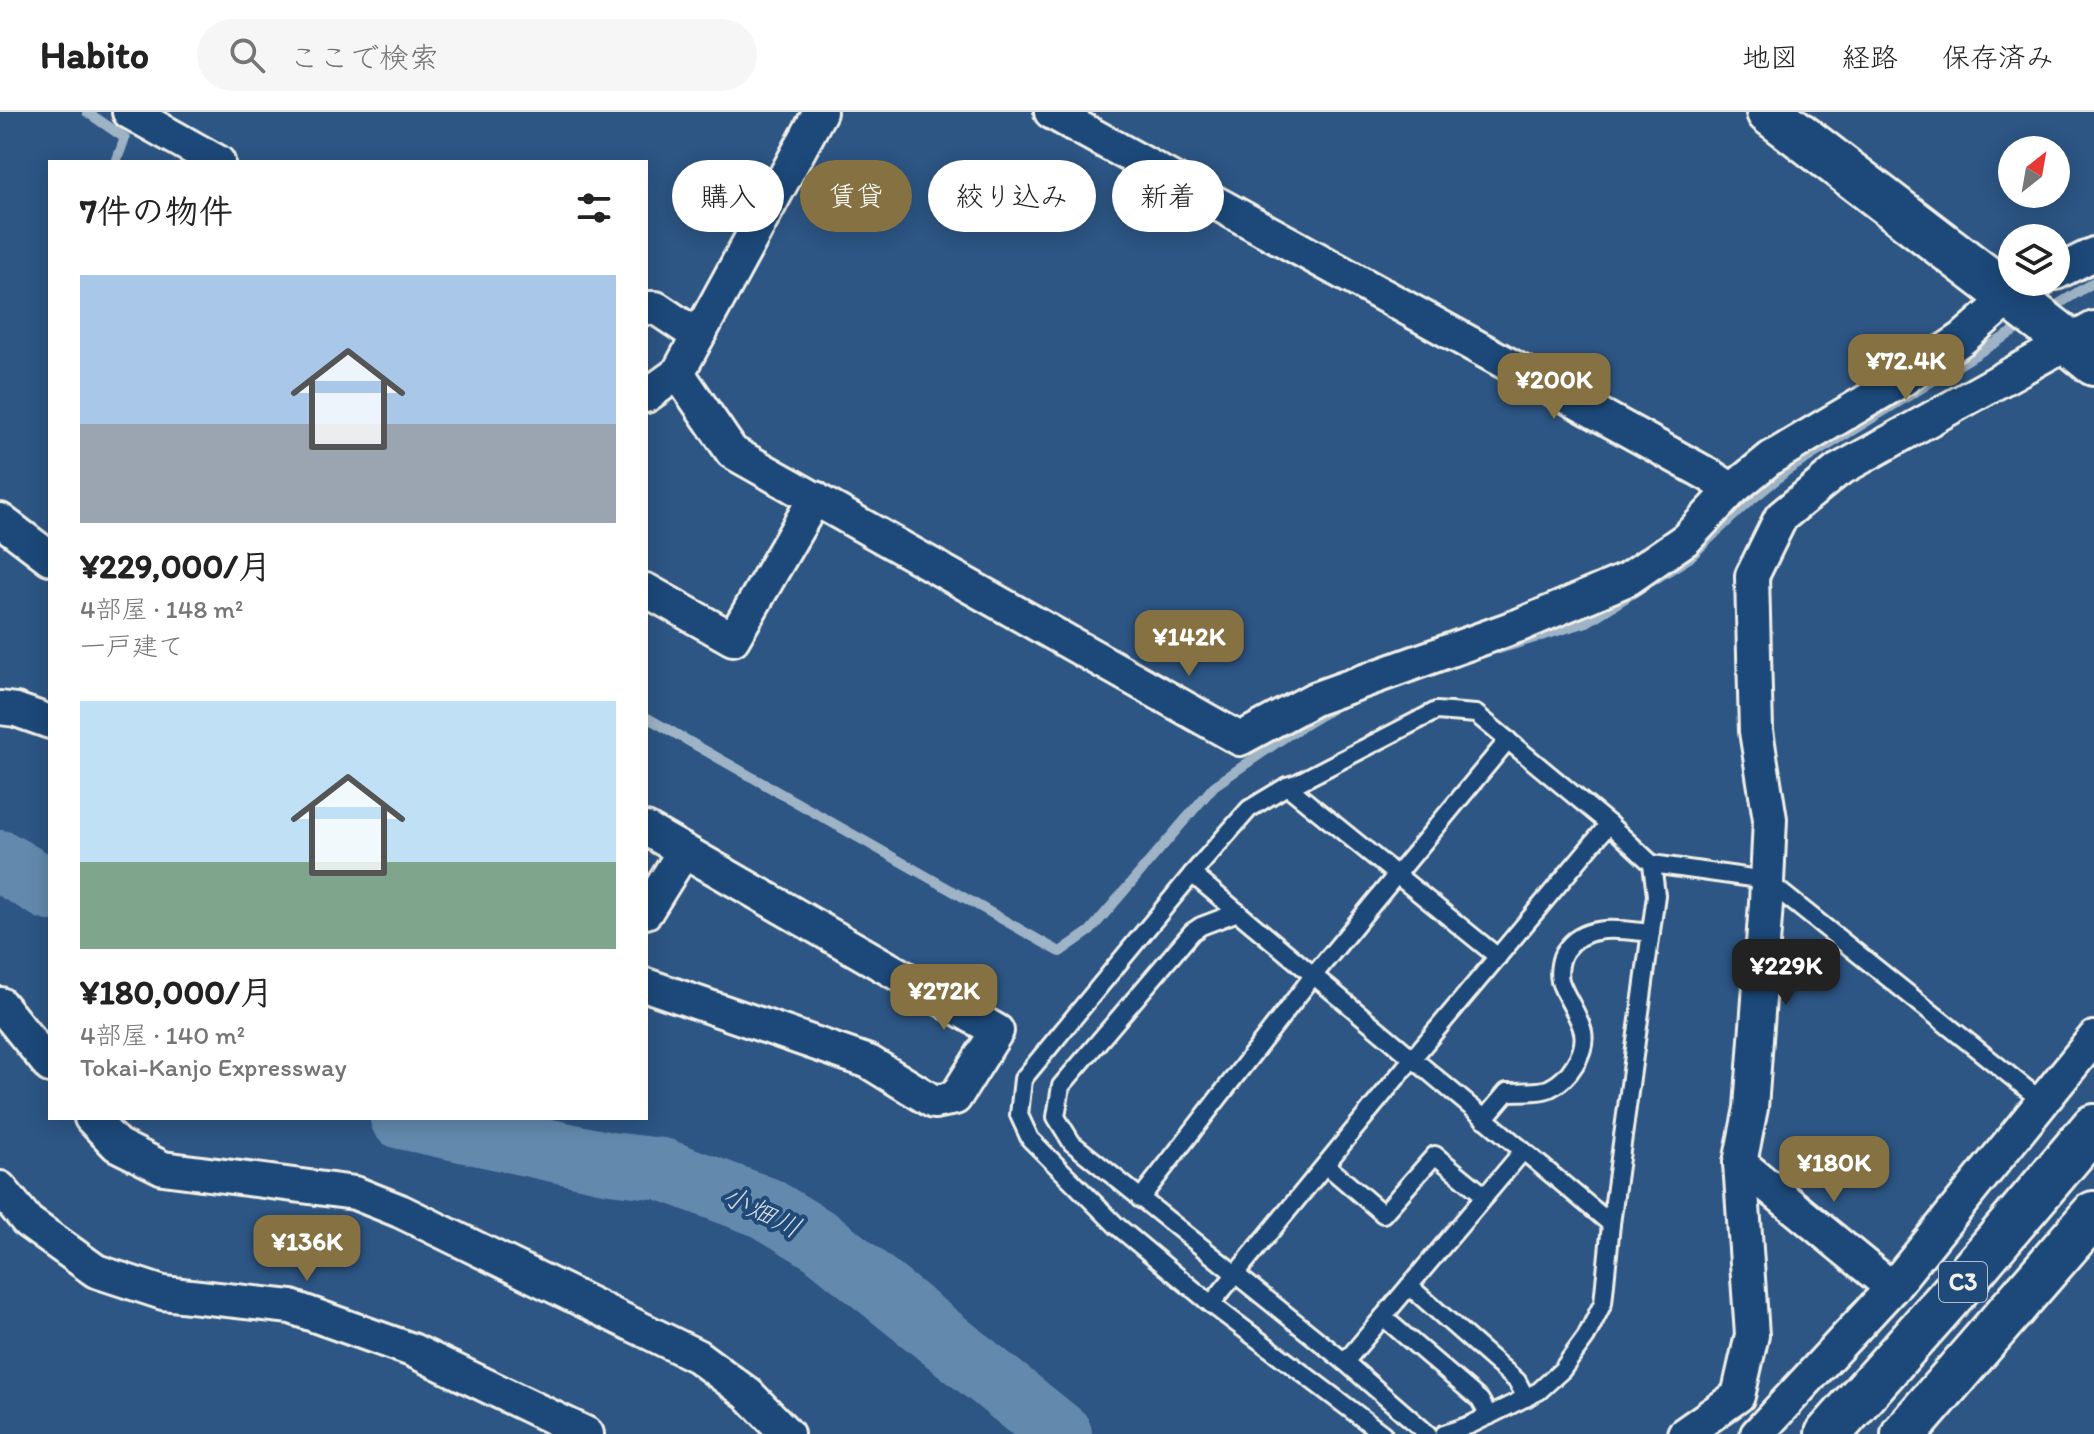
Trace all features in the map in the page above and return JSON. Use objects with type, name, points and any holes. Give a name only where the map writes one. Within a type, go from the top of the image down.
[{"type":"main road","points":[[1769,112],[2056,322]]},
{"type":"main road","name":"C3","points":[[1828,1434],[2094,1127]]},
{"type":"main road","name":"C3","points":[[1904,1434],[2094,1214]]},
{"type":"street","points":[[129,112],[214,160]]},
{"type":"street","points":[[648,395],[678,373],[820,112]]},
{"type":"street","points":[[1051,112],[1732,490]]},
{"type":"street","points":[[2070,266],[2094,254]]},
{"type":"street","points":[[648,308],[656,308],[698,336]]},
{"type":"street","points":[[678,373],[732,452],[1240,739],[1314,699],[1520,625],[1628,579],[1686,539],[1732,490],[1771,458],[1902,380],[1962,339],[2056,322]]},
{"type":"street","points":[[1684,1434],[1738,1396],[1752,1335],[1740,1163],[1751,1108],[1770,819],[1756,731],[1752,576],[1781,517],[1837,471],[2056,322]]},
{"type":"street","points":[[648,591],[733,639],[815,498]]},
{"type":"street","points":[[0,520],[48,556]]},
{"type":"street","points":[[0,708],[48,721]]},
{"type":"street","points":[[648,830],[997,1031],[955,1098],[934,1102],[869,1062],[648,986]]},
{"type":"street","points":[[648,909],[684,851]]},
{"type":"street","points":[[0,1004],[48,1064]]},
{"type":"street","points":[[1757,1434],[1892,1288],[2094,1038]]},
{"type":"street","points":[[93,1120],[117,1145],[163,1168],[355,1193],[400,1211],[697,1356],[748,1394],[787,1434]]},
{"type":"street","points":[[1740,1163],[1892,1288]]},
{"type":"street","points":[[0,1188],[28,1222],[96,1271],[163,1293],[291,1307],[412,1350],[587,1434]]},
{"type":"lane","points":[[1383,1434],[1211,1304],[1117,1226],[1030,1139],[1019,1115],[1023,1079],[1249,809],[1287,786],[1436,711],[1476,714],[1609,824],[1652,864],[1766,880],[2043,1102]]},
{"type":"lane","points":[[1140,1199],[1313,976],[1508,740]]},
{"type":"lane","points":[[1287,786],[1498,957]]},
{"type":"lane","points":[[1211,1304],[1609,824]]},
{"type":"lane","points":[[1444,1434],[1470,1425],[1539,1391],[1562,1370],[1586,1337],[1603,1303],[1656,895],[1652,864]]},
{"type":"lane","points":[[1192,874],[1611,1224]]},
{"type":"lane","points":[[1238,912],[1192,932],[1061,1086],[1056,1117],[1072,1143],[1345,1362],[1428,1434]]},
{"type":"lane","points":[[1484,1119],[1507,1092],[1550,1089],[1577,1062],[1584,1045],[1582,1030],[1559,977],[1561,956],[1571,941],[1585,933],[1615,929],[1651,933]]},
{"type":"lane","points":[[1345,1362],[1523,1151]]},
{"type":"lane","points":[[1326,1165],[1383,1214],[1435,1155],[1485,1196]]},
{"type":"lane","points":[[1409,1286],[1517,1381],[1526,1398]]},
{"type":"lane","points":[[1383,1317],[1480,1400],[1489,1416]]},
{"type":"waterway","points":[[87,112],[125,138],[117,160]]},
{"type":"waterway","points":[[2046,312],[2094,282]]},
{"type":"waterway","points":[[1499,649],[1587,622],[1689,558],[1788,470],[2029,322]]},
{"type":"waterway","points":[[648,718],[1060,952],[1090,931],[1214,786],[1336,706]]},
{"type":"waterway","name":"小畑川","points":[[0,861],[48,889]]},
{"type":"waterway","name":"小畑川","points":[[410,1120],[610,1163],[662,1169],[766,1208],[822,1242],[1061,1434]]}]
